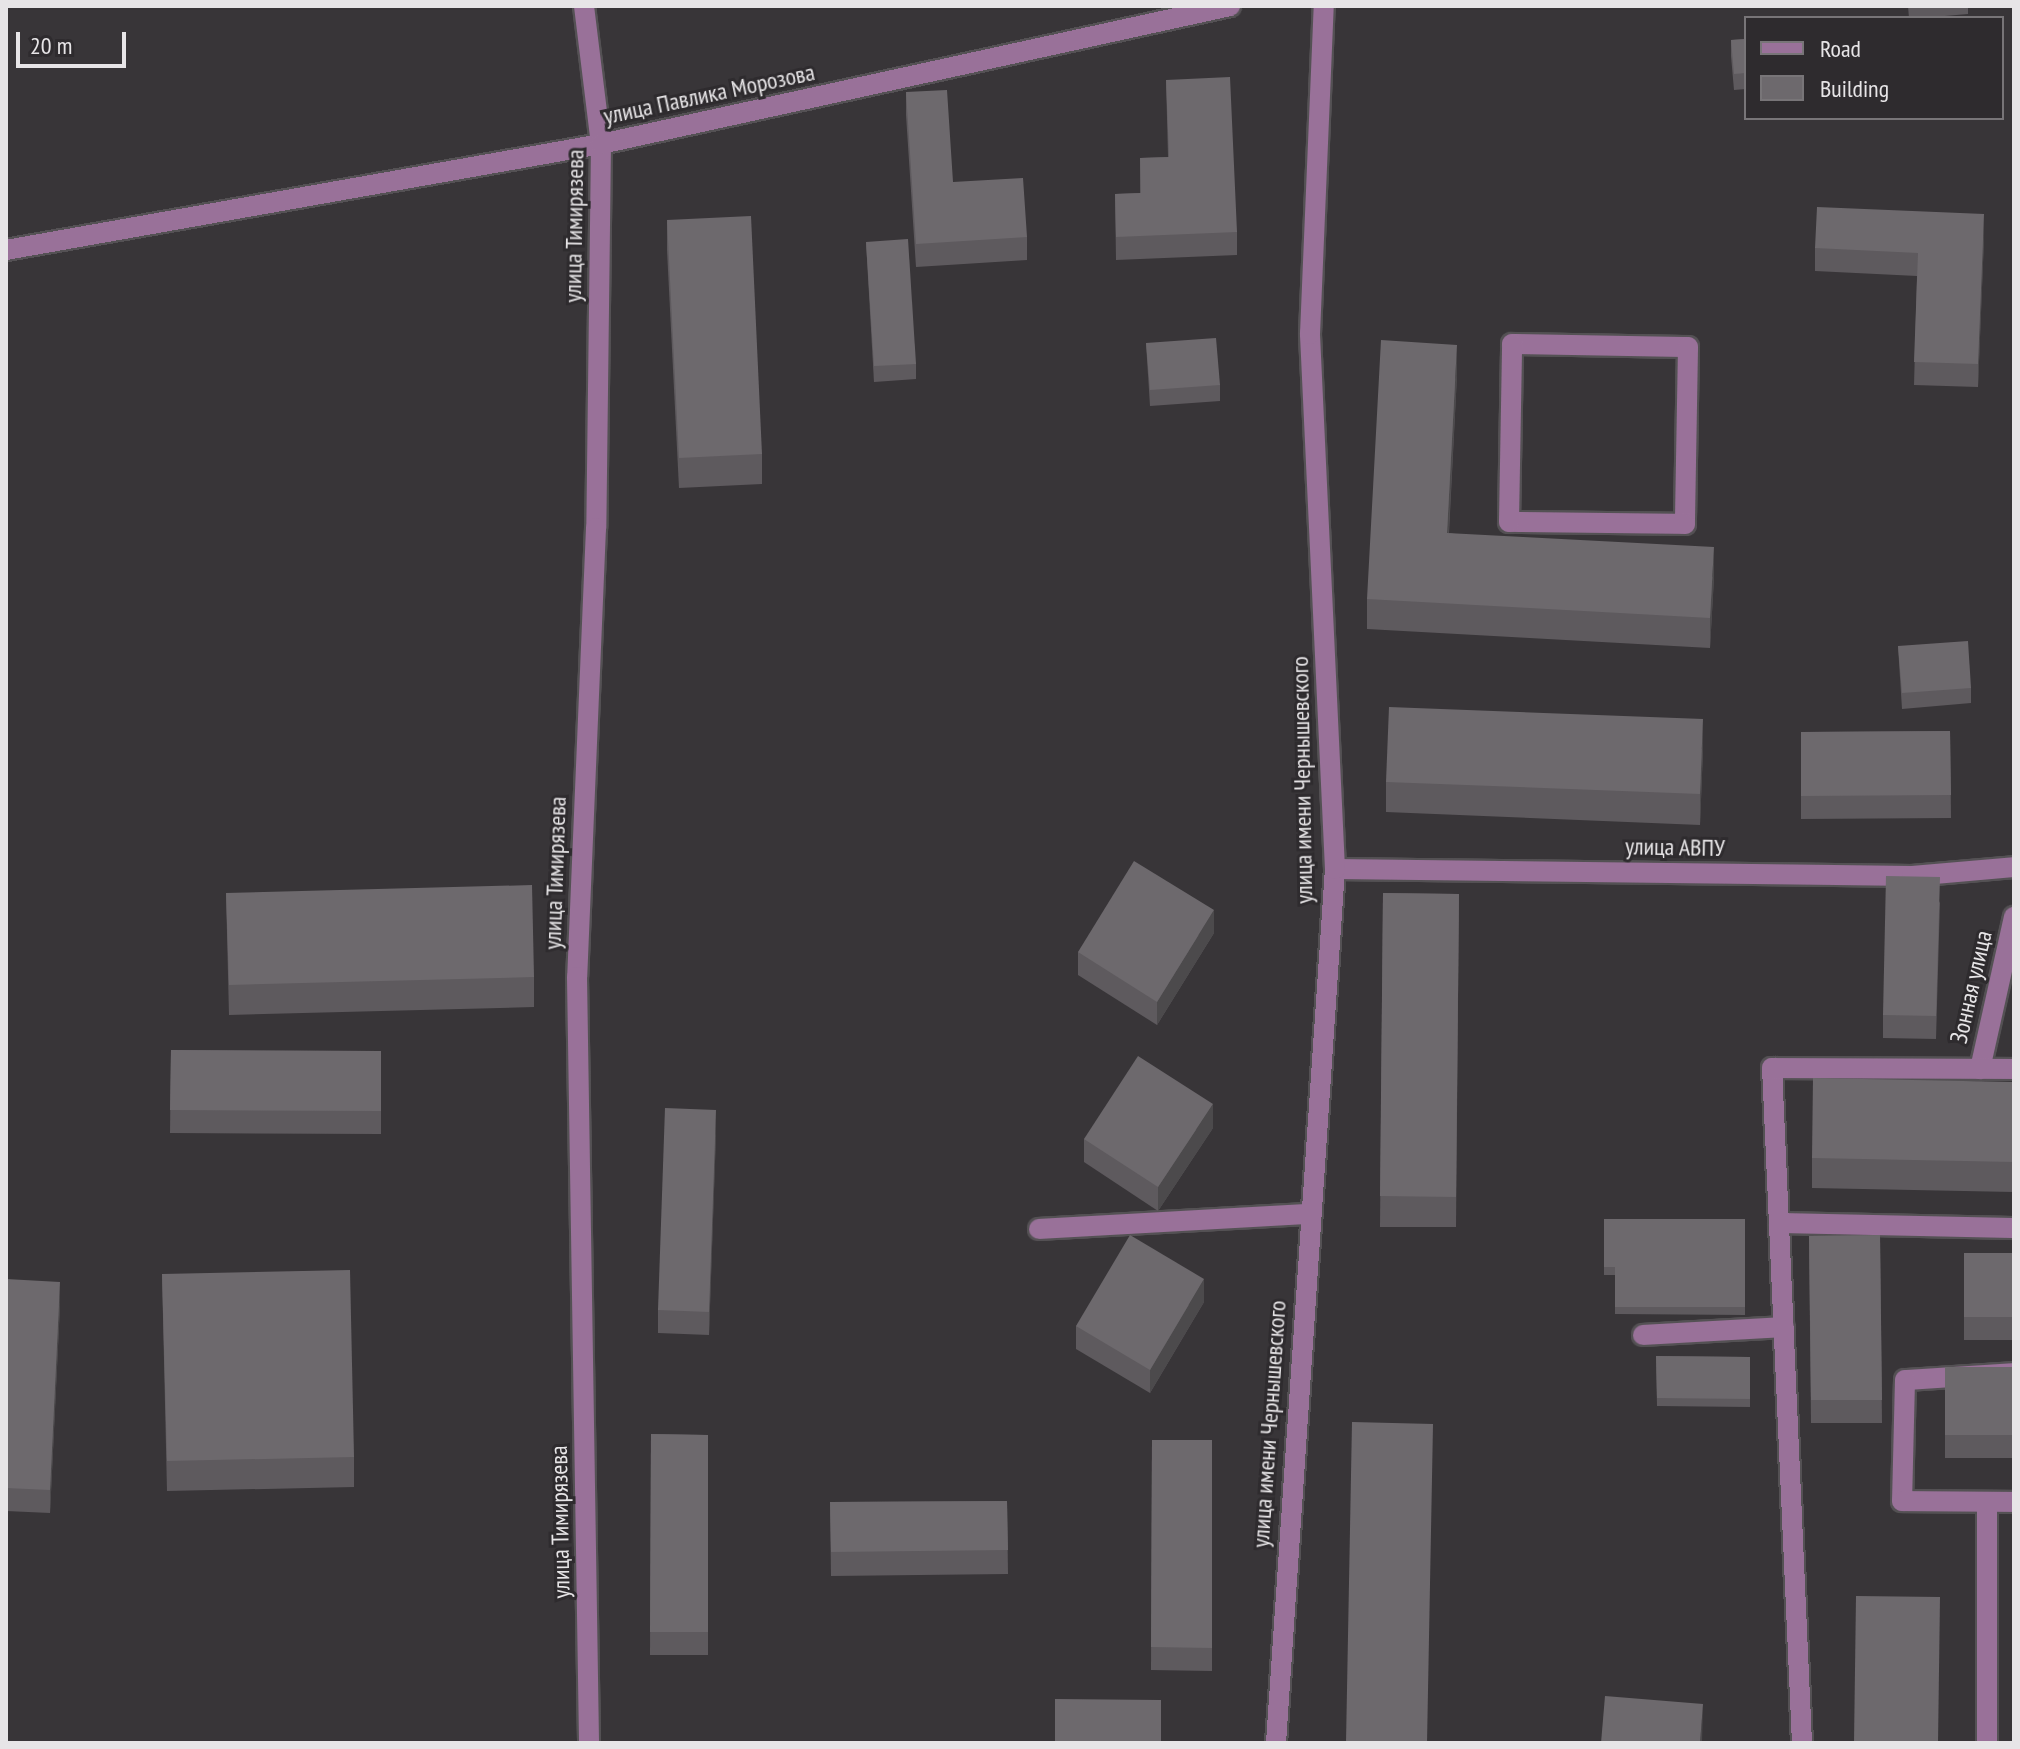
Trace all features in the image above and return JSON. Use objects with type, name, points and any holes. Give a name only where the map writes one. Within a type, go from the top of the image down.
[{"type":"street","name":"улица Тимирязева","points":[[584,6],[601,144],[577,977],[589,1743]]},
{"type":"street","name":"улица Павлика Морозова","points":[[6,250],[601,144],[1230,6]]},
{"type":"street","name":"улица имени Чернышевского","points":[[1276,1743],[1335,869],[1310,334],[1324,6]]},
{"type":"street","points":[[1512,344],[1688,347],[1685,524],[1509,522],[1512,344]]},
{"type":"street","name":"улица АВПУ","points":[[1335,869],[1912,876],[2014,867]]},
{"type":"street","name":"Зонная улица","points":[[1980,1069],[2014,917]]},
{"type":"street","points":[[1802,1743],[1772,1068],[2014,1069]]},
{"type":"street","points":[[1039,1229],[1310,1214]]},
{"type":"street","points":[[1779,1223],[2014,1228]]},
{"type":"street","points":[[1643,1335],[1784,1327]]},
{"type":"street","points":[[2014,1373],[1905,1380],[1902,1501],[2014,1502]]},
{"type":"street","points":[[1987,1502],[1987,1743]]},
{"type":"building","points":[[1744,39],[1744,73],[1734,74],[1731,40]]},
{"type":"building","points":[[1230,77],[1237,232],[1116,237],[1115,194],[1141,193],[1140,158],[1169,157],[1166,80]]},
{"type":"building","points":[[947,90],[953,182],[1023,178],[1027,237],[916,244],[906,92]]},
{"type":"building","points":[[1817,207],[1984,214],[1978,364],[1914,362],[1918,253],[1815,248]]},
{"type":"building","points":[[751,216],[762,454],[679,458],[667,220]]},
{"type":"building","points":[[908,239],[916,364],[874,366],[866,242]]},
{"type":"building","points":[[1216,338],[1220,385],[1150,390],[1146,343]]},
{"type":"building","points":[[1381,340],[1457,345],[1447,533],[1714,547],[1710,618],[1367,599]]},
{"type":"building","points":[[1968,641],[1971,688],[1902,693],[1898,646]]},
{"type":"building","points":[[1389,707],[1703,719],[1700,794],[1386,782]]},
{"type":"building","points":[[1950,731],[1951,795],[1801,796],[1801,732]]},
{"type":"building","points":[[1134,861],[1214,910],[1157,1002],[1078,952]]},
{"type":"building","points":[[1886,876],[1940,877],[1936,1016],[1883,1015]]},
{"type":"building","points":[[532,885],[534,977],[229,985],[226,893]]},
{"type":"building","points":[[1383,893],[1459,894],[1456,1197],[1380,1196]]},
{"type":"building","points":[[171,1050],[381,1051],[381,1111],[170,1110]]},
{"type":"building","points":[[1138,1056],[1213,1104],[1158,1187],[1084,1139]]},
{"type":"building","points":[[1813,1078],[2014,1082],[2014,1162],[1812,1158]]},
{"type":"building","points":[[665,1108],[716,1110],[709,1312],[658,1310]]},
{"type":"building","points":[[1604,1219],[1745,1219],[1745,1307],[1615,1307],[1615,1267],[1604,1267]]},
{"type":"building","points":[[1130,1235],[1204,1279],[1150,1370],[1076,1326]]},
{"type":"building","points":[[1880,1235],[1882,1400],[1811,1400],[1809,1236]]},
{"type":"building","points":[[1964,1253],[2014,1253],[2014,1317],[1964,1317]]},
{"type":"building","points":[[350,1270],[354,1457],[167,1461],[162,1274]]},
{"type":"building","points":[[6,1279],[60,1282],[50,1490],[6,1488]]},
{"type":"building","points":[[1656,1356],[1750,1357],[1750,1399],[1657,1398]]},
{"type":"building","points":[[1945,1367],[2014,1367],[2014,1435],[1945,1435]]},
{"type":"building","points":[[1352,1422],[1433,1424],[1427,1743],[1346,1743]]},
{"type":"building","points":[[651,1434],[708,1435],[708,1632],[650,1632]]},
{"type":"building","points":[[1152,1440],[1212,1440],[1212,1648],[1151,1647]]},
{"type":"building","points":[[1007,1501],[1008,1550],[831,1552],[830,1502]]},
{"type":"building","points":[[1856,1596],[1940,1597],[1938,1743],[1854,1743]]},
{"type":"building","points":[[1605,1696],[1703,1704],[1700,1743],[1601,1743]]},
{"type":"building","points":[[1055,1699],[1161,1700],[1161,1743],[1055,1743]]}]
